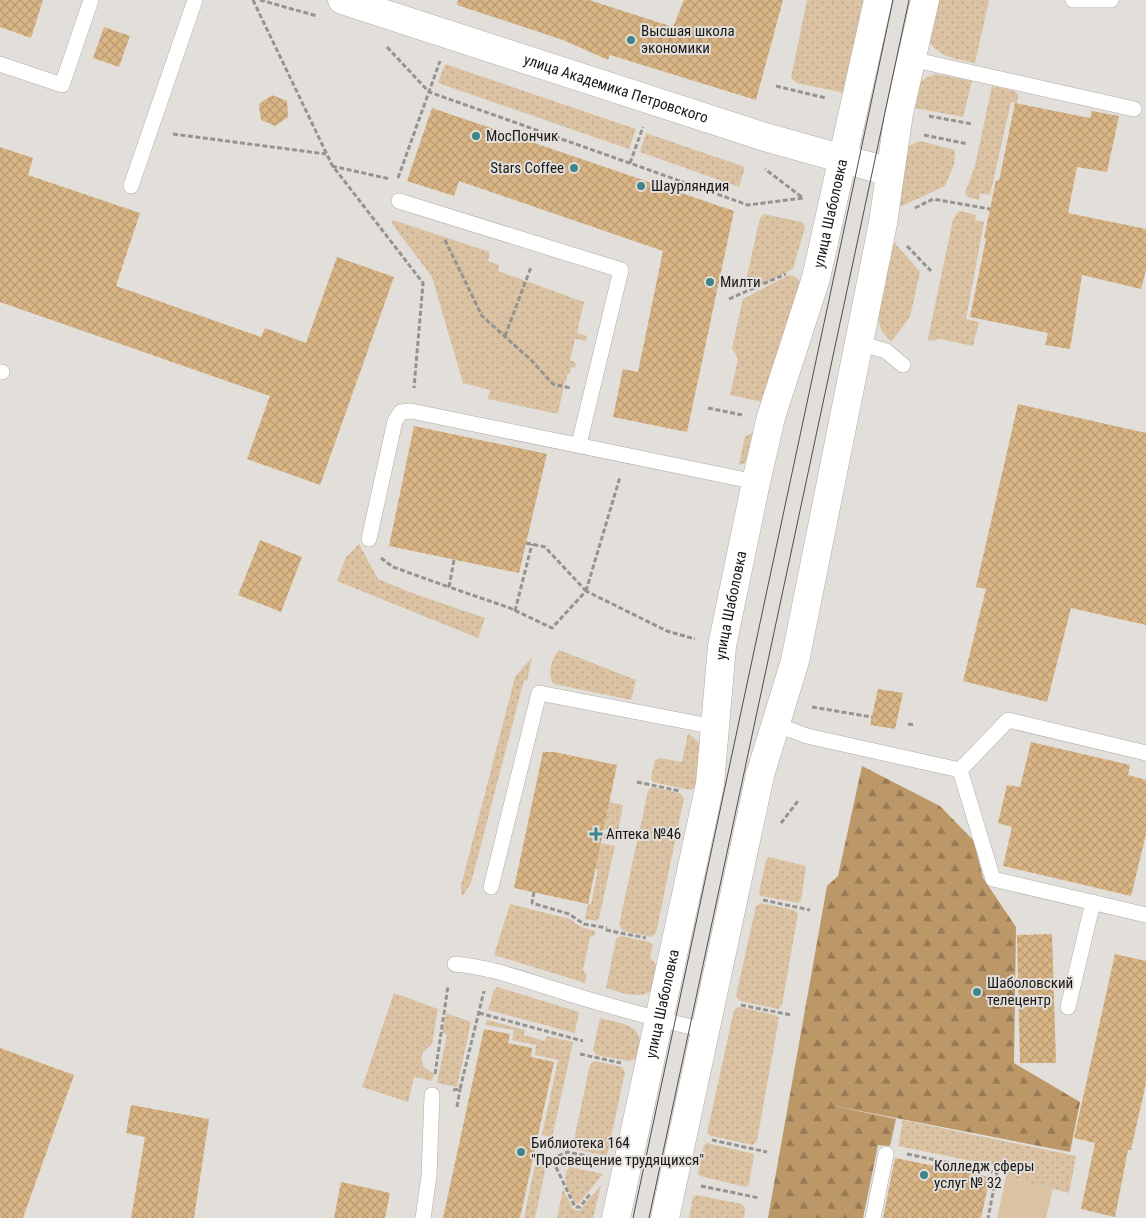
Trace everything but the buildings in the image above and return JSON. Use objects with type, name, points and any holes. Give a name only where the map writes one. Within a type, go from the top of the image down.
[{"type":"main road","name":"улица Шаболовка","points":[[616,1218],[710,784],[722,646],[756,482],[771,417],[816,278],[878,0]]},
{"type":"main road","points":[[665,1218],[760,776],[795,661],[883,223],[899,113],[925,0]]},
{"type":"main road","name":"улица Академика Петровского","points":[[346,1],[740,130],[890,172]]},
{"type":"lane","points":[[0,64],[62,85],[91,0]]},
{"type":"lane","points":[[131,186],[195,0]]},
{"type":"lane","points":[[1073,0],[1111,0]]},
{"type":"lane","points":[[912,59],[1134,108]]},
{"type":"lane","points":[[400,201],[621,270],[579,444]]},
{"type":"lane","points":[[859,343],[886,351],[903,365]]},
{"type":"lane","points":[[369,539],[395,421],[401,412],[411,410],[756,482]]},
{"type":"lane","points":[[491,887],[539,693],[715,727]]},
{"type":"lane","points":[[960,770],[1008,720],[1146,753]]},
{"type":"lane","points":[[775,724],[807,736],[960,770]]},
{"type":"lane","points":[[960,770],[993,879],[1146,915]]},
{"type":"lane","points":[[1068,1007],[1093,902]]},
{"type":"lane","points":[[455,964],[490,970],[659,1021],[706,1030]]},
{"type":"lane","points":[[423,1218],[429,1176],[432,1096]]},
{"type":"lane","points":[[873,1218],[886,1154]]},
{"type":"path","points":[[253,0],[332,165],[422,283],[416,368]]},
{"type":"path","points":[[386,46],[429,92],[748,205],[803,198]]},
{"type":"path","points":[[332,165],[397,181],[442,56]]},
{"type":"path","points":[[776,86],[829,98]]},
{"type":"path","points":[[928,115],[972,124]]},
{"type":"path","points":[[630,163],[644,124]]},
{"type":"path","points":[[150,130],[326,154]]},
{"type":"path","points":[[915,133],[968,144]]},
{"type":"path","points":[[757,163],[803,198],[805,206]]},
{"type":"path","points":[[911,210],[934,199],[990,209]]},
{"type":"path","points":[[382,230],[384,222]]},
{"type":"path","points":[[446,236],[444,242],[482,316],[553,384],[590,393]]},
{"type":"path","points":[[903,239],[906,245],[932,271]]},
{"type":"path","points":[[505,336],[538,244]]},
{"type":"path","points":[[729,299],[750,292],[795,270]]},
{"type":"path","points":[[708,408],[744,416]]},
{"type":"path","points":[[369,539],[377,555],[393,567],[515,611],[552,628],[586,591],[620,476]]},
{"type":"path","points":[[526,543],[545,547],[586,591],[667,631],[705,642]]},
{"type":"path","points":[[515,611],[532,544]]},
{"type":"path","points":[[449,587],[454,560]]},
{"type":"path","points":[[811,707],[872,717]]},
{"type":"path","points":[[908,724],[915,725]]},
{"type":"path","points":[[602,836],[625,840]]},
{"type":"path","points":[[534,892],[532,903],[569,914],[584,924],[606,928]]},
{"type":"path","points":[[755,898],[810,910]]},
{"type":"path","points":[[455,964],[445,1000],[432,1096],[460,1089],[490,970]]},
{"type":"path","points":[[733,1003],[791,1015]]},
{"type":"path","points":[[479,1013],[583,1041]]},
{"type":"path","points":[[704,1138],[767,1152]]},
{"type":"path","points":[[886,1154],[894,1151],[996,1173],[988,1218]]},
{"type":"path","points":[[602,1165],[558,1156],[568,1152],[609,1161]]},
{"type":"path","points":[[556,1167],[575,1207],[580,1207],[596,1187]]},
{"type":"path","points":[[698,1185],[759,1198]]},
{"type":"shaded area","points":[[807,0],[869,0],[849,94],[797,83],[791,78]]},
{"type":"shaded area","points":[[934,0],[989,0],[975,63],[943,54],[933,47],[929,41]]},
{"type":"shaded area","points":[[445,64],[636,129],[629,149],[438,83]]},
{"type":"shaded area","points":[[936,74],[972,81],[963,117],[910,107],[921,82],[929,76]]},
{"type":"shaded area","points":[[992,86],[1015,91],[1018,95],[1017,103],[1011,102],[990,195],[980,193],[979,200],[968,197],[965,193],[975,166]]},
{"type":"shaded area","points":[[646,133],[745,167],[739,187],[640,152]]},
{"type":"shaded area","points":[[920,141],[955,150],[954,165],[945,186],[900,207],[906,147]]},
{"type":"shaded area","points":[[960,211],[976,215],[975,220],[984,222],[966,319],[979,322],[973,346],[940,339],[929,341],[928,338],[953,220]]},
{"type":"shaded area","points":[[764,214],[802,222],[805,227],[793,269],[751,290],[745,285],[760,218]]},
{"type":"shaded area","points":[[393,220],[490,252],[488,261],[499,265],[498,271],[584,302],[577,333],[587,336],[586,341],[575,339],[570,360],[576,363],[575,368],[571,367],[570,374],[567,374],[558,414],[488,399],[490,390],[463,383],[432,277],[392,224]]},
{"type":"shaded area","points":[[894,242],[920,272],[910,317],[891,342],[881,330],[878,319]]},
{"type":"shaded area","points":[[789,275],[795,277],[803,284],[766,403],[730,395],[738,359],[732,348],[743,299]]},
{"type":"shaded area","points":[[760,429],[749,461],[739,465],[745,436]]},
{"type":"shaded area","points":[[359,544],[378,579],[412,593],[485,618],[478,638],[337,581],[346,557]]},
{"type":"shaded area","points":[[559,650],[636,680],[631,700],[554,684],[550,671],[554,657]]},
{"type":"shaded area","points":[[532,657],[527,681],[524,680],[471,883],[462,897],[461,886],[515,677]]},
{"type":"shaded area","points":[[688,733],[700,743],[700,786],[690,790],[653,782],[651,778],[655,760],[660,758],[682,762]]},
{"type":"shaded area","points":[[652,787],[680,793],[684,798],[656,933],[651,937],[623,931],[619,925],[648,791]]},
{"type":"shaded area","points":[[609,802],[623,805],[618,832],[604,829]]},
{"type":"shaded area","points":[[601,843],[615,846],[599,918],[596,921],[585,919],[588,904],[591,904],[598,870],[595,869]]},
{"type":"shaded area","points":[[769,857],[806,866],[801,901],[798,903],[760,896],[759,892],[766,860]]},
{"type":"shaded area","points":[[761,903],[794,910],[798,914],[782,1005],[778,1009],[740,1001],[736,996],[756,906]]},
{"type":"shaded area","points":[[510,904],[570,919],[581,927],[595,931],[595,935],[590,937],[583,970],[587,975],[585,983],[494,955]]},
{"type":"shaded area","points":[[621,936],[650,942],[653,945],[650,958],[662,969],[656,985],[650,992],[632,995],[606,988],[616,939]]},
{"type":"shaded area","points":[[497,987],[579,1012],[575,1033],[488,1010],[494,990]]},
{"type":"shaded area","points":[[394,993],[438,1009],[432,1044],[423,1052],[421,1059],[424,1067],[434,1074],[432,1081],[414,1077],[408,1102],[362,1087]]},
{"type":"shaded area","points":[[739,1007],[775,1015],[779,1018],[757,1141],[753,1145],[711,1136],[707,1133],[734,1010]]},
{"type":"shaded area","points":[[446,1013],[471,1022],[457,1087],[437,1083],[447,1034],[442,1033]]},
{"type":"shaded area","points":[[600,1018],[632,1027],[639,1037],[642,1057],[629,1061],[596,1055],[593,1050]]},
{"type":"shaded area","points":[[487,1020],[525,1030],[524,1035],[545,1041],[547,1036],[573,1042],[553,1133],[550,1137],[542,1135],[558,1060],[535,1055],[536,1045],[512,1040],[514,1030],[485,1025]]},
{"type":"shaded area","points":[[595,1061],[622,1067],[625,1072],[607,1156],[574,1149],[573,1145],[590,1064]]},
{"type":"shaded area","points":[[903,1120],[1076,1156],[1069,1193],[1006,1177],[1006,1168],[898,1146]]},
{"type":"shaded area","points":[[707,1143],[754,1154],[749,1185],[746,1187],[700,1176],[698,1173],[704,1145]]},
{"type":"shaded area","points":[[536,1160],[545,1163],[546,1166],[535,1218],[524,1218]]},
{"type":"shaded area","points":[[570,1167],[603,1174],[578,1204],[574,1202],[566,1184],[565,1175]]},
{"type":"shaded area","points":[[1006,1177],[1053,1189],[1046,1218],[997,1218]]},
{"type":"shaded area","points":[[601,1185],[593,1218],[557,1218],[563,1189],[573,1209],[579,1211]]},
{"type":"shaded area","points":[[696,1195],[742,1204],[745,1208],[744,1218],[689,1218],[693,1197]]},
{"type":"green space","points":[[862,766],[940,806],[974,841],[983,878],[1016,927],[1014,1063],[1080,1102],[1070,1152],[824,1104],[896,1119],[890,1146],[878,1145],[863,1218],[768,1218],[827,886],[838,876]]},
{"type":"tram line","points":[[633,1218],[893,0]]},
{"type":"tram line","points":[[649,1218],[909,0]]},
{"type":"place","name":"Высшая школа экономики","points":[[631,40]]},
{"type":"place","name":"МосПончик","points":[[476,136]]},
{"type":"place","name":"Stars Coffee","points":[[574,168]]},
{"type":"place","name":"Шаурляндия","points":[[641,186]]},
{"type":"place","name":"Милти","points":[[710,282]]},
{"type":"place","name":"Аптека №46","points":[[596,834]]},
{"type":"place","name":"Шаболовский телецентр","points":[[977,992]]},
{"type":"place","name":"Библиотека 164 \"Просвещение трудящихся\"","points":[[521,1152]]},
{"type":"place","name":"Колледж сферы услуг № 32","points":[[924,1175]]}]
